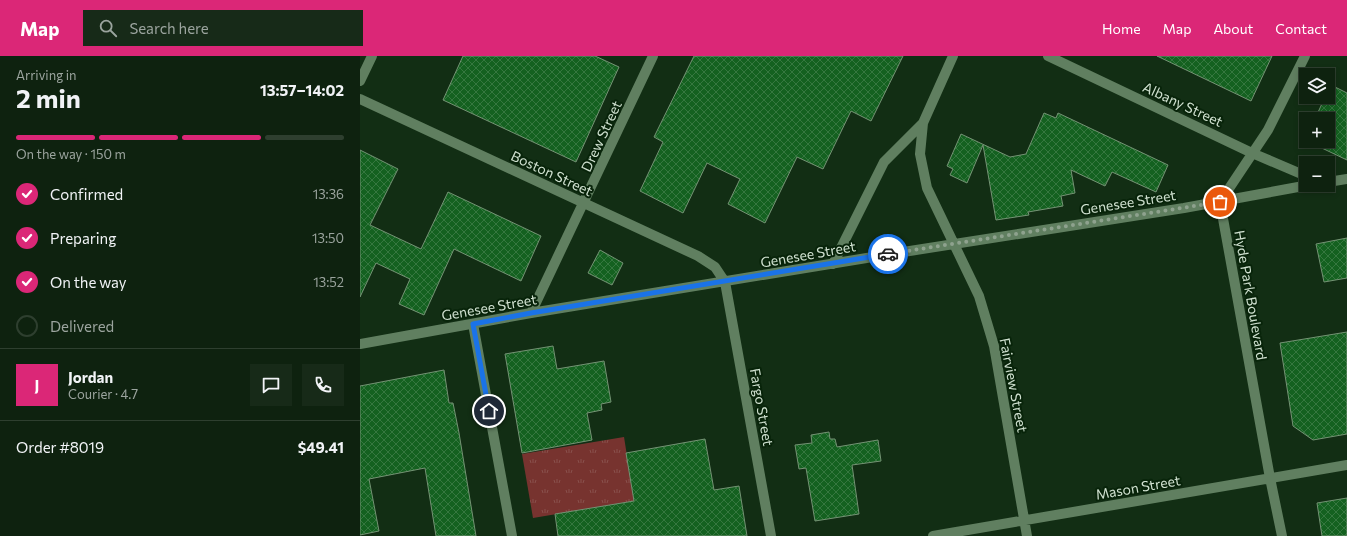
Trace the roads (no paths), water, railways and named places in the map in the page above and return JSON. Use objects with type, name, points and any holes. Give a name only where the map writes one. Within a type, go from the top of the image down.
[{"type":"street","points":[[360,81],[372,56]]},
{"type":"street","name":"Drew Street","points":[[531,313],[653,56]]},
{"type":"street","points":[[833,264],[884,162],[923,123],[953,56]]},
{"type":"street","name":"Albany Street","points":[[1048,56],[1252,153],[1299,173]]},
{"type":"street","points":[[1220,202],[1268,130],[1305,56]]},
{"type":"street","name":"Boston Street","points":[[360,100],[698,256],[715,267],[725,282]]},
{"type":"street","name":"Fairview Street","points":[[923,123],[920,154],[927,188],[979,296],[994,346],[1027,536]]},
{"type":"street","points":[[1335,181],[1347,179]]},
{"type":"street","name":"Genesee Street","points":[[360,344],[531,313],[1220,202],[1299,187]]},
{"type":"street","name":"Hyde Park Boulevard","points":[[1220,202],[1270,478],[1282,536]]},
{"type":"street","name":"Fargo Street","points":[[725,282],[771,536]]},
{"type":"street","points":[[473,324],[512,536]]},
{"type":"street","name":"Mason Street","points":[[933,536],[1347,465]]}]
